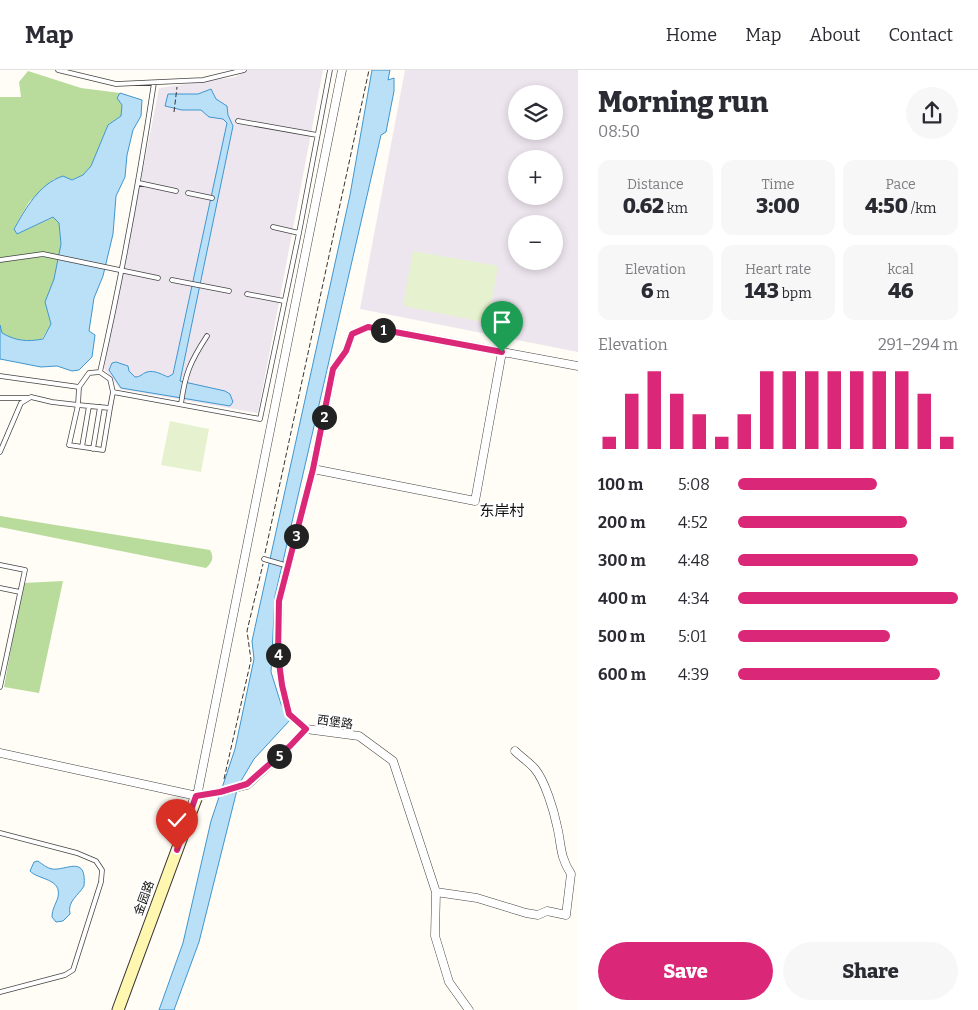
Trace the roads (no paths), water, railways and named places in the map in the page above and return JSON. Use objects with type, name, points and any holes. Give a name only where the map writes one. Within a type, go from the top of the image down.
[{"type":"street","points":[[196,796],[342,70]]},
{"type":"street","points":[[306,729],[289,714],[282,685],[278,655],[279,601],[313,469],[333,369],[346,351],[352,334],[368,327],[578,366]]},
{"type":"street","points":[[313,469],[475,502],[502,352]]},
{"type":"street","name":"西堡路","points":[[0,752],[196,796],[245,786],[306,729],[359,736],[393,761],[436,892],[435,936],[449,982],[469,1010]]},
{"type":"street","points":[[436,892],[477,898],[526,913],[538,915],[547,911],[566,915],[571,874],[560,852],[558,828],[547,794],[536,770],[515,751]]},
{"type":"street","name":"金园路","points":[[118,1010],[196,796]]},
{"type":"lane","points":[[58,70],[116,84],[203,80],[244,70]]},
{"type":"lane","points":[[113,392],[260,419],[299,233],[330,70]]},
{"type":"lane","points":[[100,372],[123,270],[139,183],[154,83]]},
{"type":"lane","points":[[238,121],[317,134]]},
{"type":"lane","points":[[139,183],[176,191]]},
{"type":"lane","points":[[188,193],[212,198]]},
{"type":"lane","points":[[273,227],[299,233]]},
{"type":"lane","points":[[0,260],[43,254],[158,278]]},
{"type":"lane","points":[[172,280],[229,291]]},
{"type":"lane","points":[[247,294],[284,301]]},
{"type":"lane","points":[[181,403],[184,381],[197,351],[207,336]]},
{"type":"lane","points":[[100,372],[110,379],[113,392],[103,450],[69,445],[78,405],[79,387],[90,373],[100,372]]},
{"type":"lane","points":[[0,376],[79,387]]},
{"type":"lane","points":[[0,399],[31,397],[52,402],[110,408]]},
{"type":"lane","points":[[0,452],[21,403],[28,398]]},
{"type":"lane","points":[[82,446],[89,406]]},
{"type":"lane","points":[[93,449],[100,407]]},
{"type":"lane","points":[[264,559],[288,566]]},
{"type":"lane","points":[[0,565],[25,570],[2,664],[0,687]]},
{"type":"lane","points":[[0,588],[20,592]]},
{"type":"lane","points":[[0,833],[77,853],[96,861],[102,870],[101,882],[73,970],[65,975],[0,992]]},
{"type":"water","points":[[372,70],[390,70],[388,80],[394,78],[394,91],[386,132],[381,135],[275,596],[271,672],[281,704],[290,720],[254,759],[238,786],[199,942],[174,1010],[159,1010],[183,943],[211,821],[235,749],[254,659],[252,641],[350,195]]},
{"type":"water","points":[[211,89],[216,99],[227,106],[228,115],[233,126],[180,381],[225,391],[230,394],[233,402],[230,406],[121,388],[109,370],[112,363],[116,362],[128,366],[129,371],[135,377],[150,372],[168,377],[173,374],[227,123],[223,119],[209,117],[201,110],[182,110],[165,106],[168,94],[198,94]]},
{"type":"water","points":[[120,93],[142,100],[141,116],[133,130],[127,155],[125,177],[116,196],[113,234],[103,276],[94,298],[89,331],[95,335],[92,357],[79,370],[72,371],[57,366],[41,367],[0,359],[0,325],[2,333],[7,336],[22,340],[32,340],[43,339],[51,324],[45,302],[54,279],[61,244],[59,223],[53,217],[17,234],[14,229],[34,198],[47,185],[63,176],[72,180],[83,175],[91,166],[108,125],[121,116],[122,105],[117,98]]},
{"type":"water","points":[[38,861],[52,869],[74,866],[82,870],[84,886],[70,905],[70,914],[63,921],[56,922],[52,917],[58,897],[56,886],[30,871],[34,862]]},
{"type":"district","name":"东岸村","points":[[502,511]]}]
